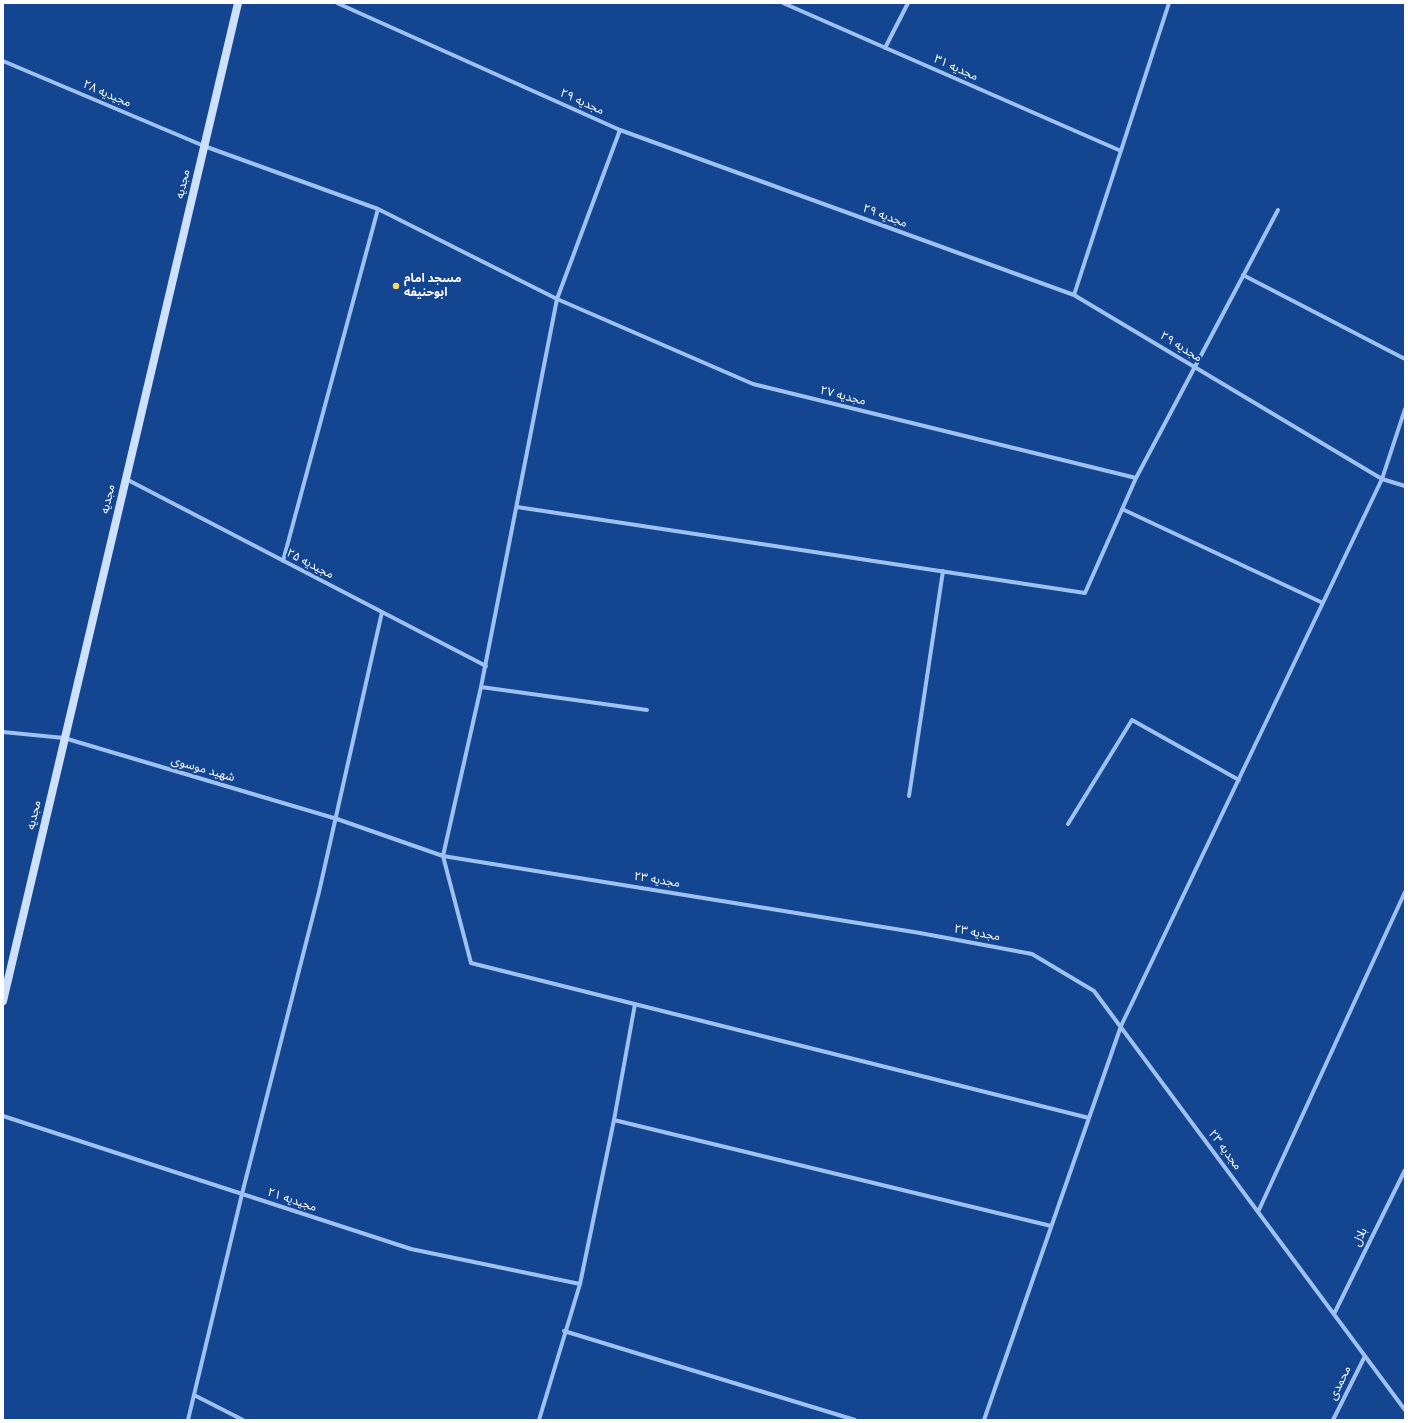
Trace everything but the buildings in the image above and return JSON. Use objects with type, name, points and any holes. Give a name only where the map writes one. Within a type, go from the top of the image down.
[{"type":"street","name":"مجدیه","points":[[3,1001],[238,3]]},
{"type":"street","name":"مجدیه ۲۹","points":[[337,3],[620,130],[1074,295],[1382,479],[1405,486]]},
{"type":"street","name":"مجدیه ۳۱","points":[[783,3],[1121,151]]},
{"type":"street","points":[[885,48],[908,3]]},
{"type":"street","points":[[1074,295],[1169,3]]},
{"type":"street","name":"مجیدیه ۲۸","points":[[3,61],[204,146],[378,209]]},
{"type":"street","points":[[620,130],[557,299],[486,666],[443,856],[471,963],[1089,1118]]},
{"type":"street","points":[[283,561],[378,209]]},
{"type":"street","name":"مجدیه ۲۷","points":[[378,209],[557,299],[753,384],[1136,478]]},
{"type":"street","points":[[517,508],[1085,593],[1136,478],[1278,210]]},
{"type":"street","points":[[1243,275],[1405,358]]},
{"type":"street","points":[[984,1420],[1121,1026],[1382,479],[1405,409]]},
{"type":"street","name":"مجیدیه ۲۵","points":[[125,479],[486,666]]},
{"type":"street","points":[[1122,509],[1323,603]]},
{"type":"street","points":[[909,796],[943,571]]},
{"type":"street","points":[[188,1420],[242,1194],[337,819],[382,612]]},
{"type":"street","points":[[481,687],[646,710]]},
{"type":"street","points":[[1068,824],[1132,720],[1239,780]]},
{"type":"street","points":[[3,732],[64,738]]},
{"type":"street","name":"شهید موسوی","points":[[64,738],[337,819]]},
{"type":"street","name":"مجدیه ۲۳","points":[[337,819],[443,856],[920,933],[1032,954],[1094,991],[1405,1410]]},
{"type":"street","points":[[1258,1212],[1405,892]]},
{"type":"street","points":[[539,1420],[564,1331],[580,1284],[614,1120],[635,1004]]},
{"type":"street","name":"مجیدیه ۲۱","points":[[3,1116],[411,1249],[580,1284]]},
{"type":"street","points":[[614,1120],[1051,1226]]},
{"type":"street","name":"بلال","points":[[1334,1314],[1405,1170]]},
{"type":"street","points":[[564,1331],[854,1420]]},
{"type":"street","name":"محمدی","points":[[1333,1420],[1365,1356]]},
{"type":"street","points":[[194,1396],[243,1420]]},
{"type":"place","name":"مسجد امام ابوحنیفه","points":[[396,286]]}]
